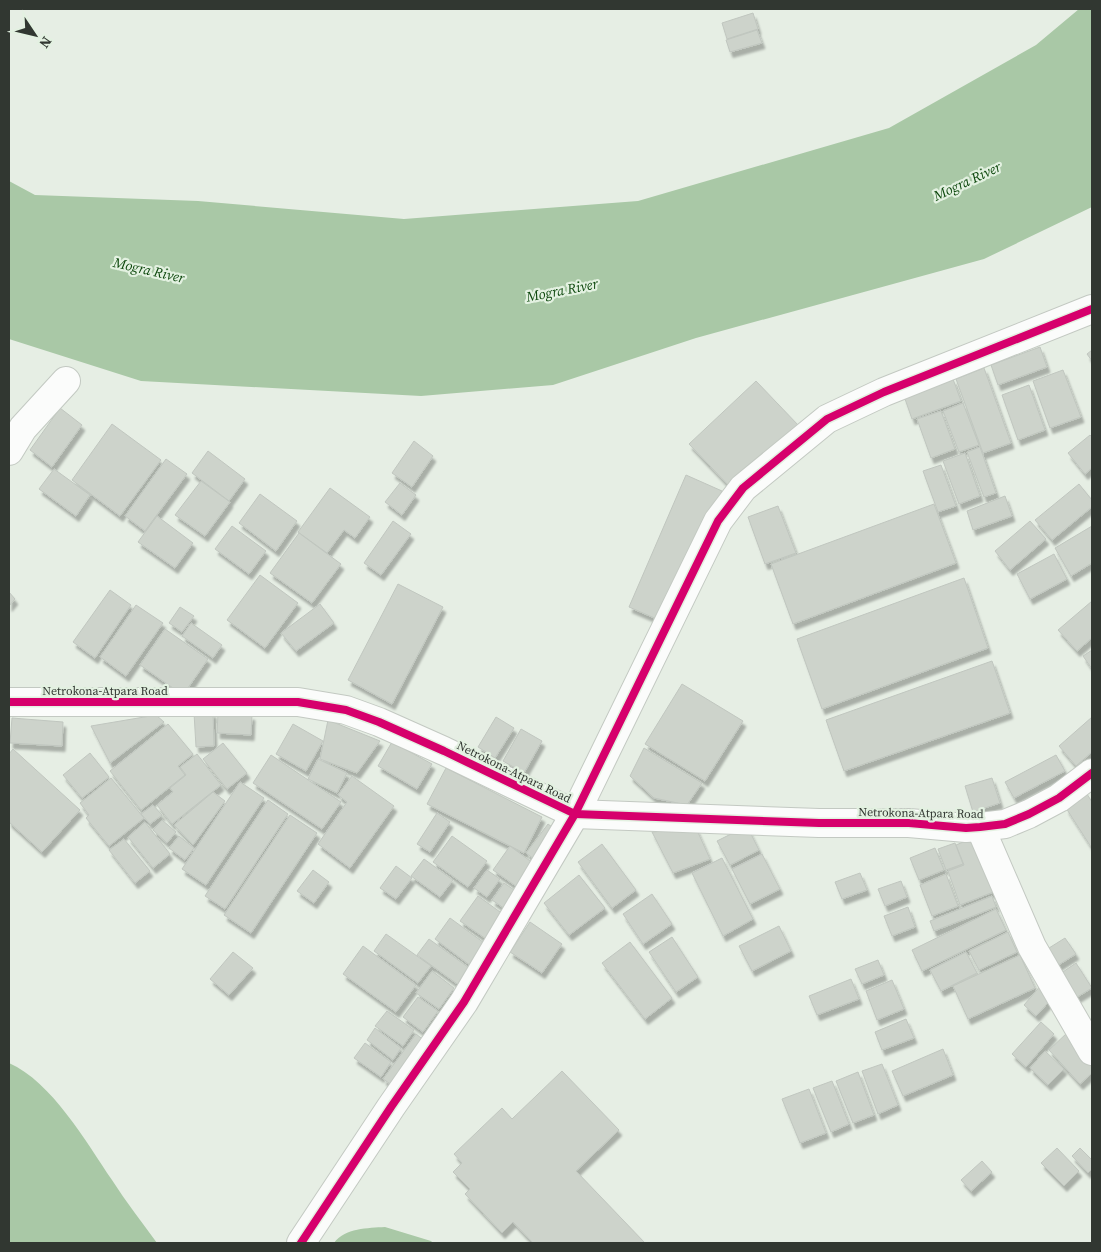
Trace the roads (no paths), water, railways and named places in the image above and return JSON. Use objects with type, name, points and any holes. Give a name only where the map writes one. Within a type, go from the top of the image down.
[{"type":"street","points":[[301,1243],[391,1107],[464,1002],[575,814],[718,521],[743,488],[827,419],[884,392],[1092,308]]},
{"type":"street","points":[[9,451],[22,428],[66,381]]},
{"type":"street","name":"Netrokona-Atpara Road","points":[[9,702],[298,702],[346,710],[379,722],[444,751],[575,814],[819,823],[909,823],[966,828],[980,827],[1005,824],[1029,814],[1059,798],[1092,773]]},
{"type":"street","points":[[980,827],[1032,947],[1092,1051]]},
{"type":"water","name":"Mogra River","points":[[1079,9],[1092,9],[1092,207],[984,259],[696,338],[553,385],[421,396],[141,381],[9,339],[9,181],[35,195],[198,201],[404,219],[638,201],[889,128],[1036,45]]},
{"type":"water","points":[[9,1063],[25,1072],[54,1098],[157,1243],[9,1243]]},
{"type":"water","points":[[385,1227],[433,1243],[334,1243],[344,1234],[350,1232]]}]
